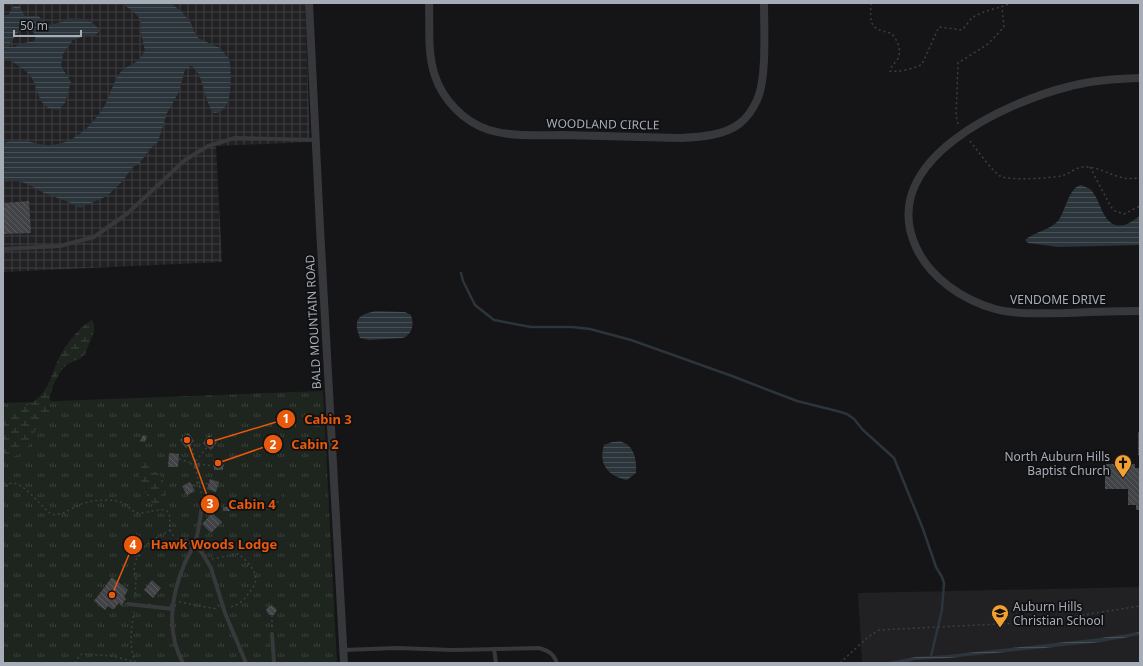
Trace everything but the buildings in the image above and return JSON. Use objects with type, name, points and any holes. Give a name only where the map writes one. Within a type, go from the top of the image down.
[{"type":"street","name":"BALD MOUNTAIN ROAD","points":[[310,3],[315,140],[344,663]]},
{"type":"street","name":"WOODLAND CIRCLE","points":[[429,3],[431,61],[435,76],[444,94],[453,106],[471,121],[489,130],[518,134],[680,138],[704,136],[722,132],[738,125],[749,114],[758,99],[762,83],[764,3]]},
{"type":"street","name":"VENDOME DRIVE","points":[[1140,78],[1093,82],[1053,91],[1014,105],[972,127],[942,149],[924,169],[912,192],[909,215],[910,227],[914,242],[920,256],[928,267],[951,287],[981,304],[995,309],[1024,313],[1140,311]]},
{"type":"lane","points":[[3,250],[60,246],[94,237],[128,213],[184,160],[208,146],[235,138],[315,140]]},
{"type":"lane","points":[[183,663],[172,632],[174,600],[184,563],[195,543],[202,506]]},
{"type":"lane","points":[[179,540],[195,543],[211,568],[236,641],[246,663]]},
{"type":"lane","points":[[128,604],[173,609]]},
{"type":"lane","points":[[272,634],[274,663]]},
{"type":"lane","points":[[343,650],[397,648],[453,650],[539,648],[548,650],[553,654],[557,663]]},
{"type":"lane","points":[[494,649],[496,663]]},
{"type":"path","points":[[871,3],[870,20],[874,27],[880,31],[890,33],[898,43],[898,59],[892,64],[890,71],[895,72],[918,67],[922,64],[939,27],[962,30],[972,18],[1002,8],[1010,3]]},
{"type":"path","points":[[958,124],[956,116],[958,63],[988,44],[1004,27],[1002,8]]},
{"type":"path","points":[[970,142],[999,176],[1008,179],[1053,177],[1067,174],[1080,168],[1090,167],[1100,169],[1117,177],[1133,179],[1140,177]]},
{"type":"path","points":[[1090,167],[1111,207],[1115,211],[1124,214],[1140,206]]},
{"type":"path","points":[[190,444],[195,460],[198,464],[214,466]]},
{"type":"path","points":[[191,463],[207,447]]},
{"type":"path","points":[[179,459],[191,463],[195,467],[202,493],[202,506]]},
{"type":"path","points":[[195,467],[198,464]]},
{"type":"path","points":[[192,486],[198,482],[209,484]]},
{"type":"path","points":[[3,483],[8,485],[16,484],[26,490],[34,496],[48,512],[52,514],[62,514],[87,502],[110,500],[127,505],[135,512],[146,513],[160,509],[168,512],[170,530],[143,548],[135,563],[135,605],[131,631],[132,650],[135,663]]},
{"type":"path","points":[[3,491],[8,485]]},
{"type":"path","points":[[174,600],[214,609],[224,608],[238,605],[255,583],[255,575],[251,567],[238,554],[206,560]]},
{"type":"path","points":[[840,663],[868,637],[880,630],[1039,622],[1140,606]]},
{"type":"path","points":[[272,615],[272,634]]},
{"type":"path","points":[[75,663],[82,654],[113,656],[135,663]]},
{"type":"shaded area","points":[[3,3],[305,3],[310,142],[216,146],[222,262],[3,272]]},
{"type":"shaded area","points":[[121,3],[171,3],[182,12],[191,23],[196,36],[220,48],[229,59],[230,63],[231,85],[228,101],[225,107],[214,113],[208,102],[201,80],[195,69],[191,66],[185,70],[178,94],[167,113],[158,142],[149,150],[139,164],[133,167],[121,183],[107,196],[79,207],[22,182],[3,182],[3,144],[9,141],[21,140],[51,145],[77,136],[91,124],[103,109],[121,71],[133,64],[145,51],[141,33],[141,20],[134,12]]},
{"type":"shaded area","points":[[14,6],[19,6],[25,16],[38,16],[49,25],[62,22],[68,18],[89,21],[100,30],[96,35],[84,36],[73,40],[63,54],[61,66],[71,82],[65,103],[58,110],[45,106],[29,74],[17,64],[3,58],[3,15],[8,15]],"holes":[[[28,29],[36,36],[34,41],[19,44],[15,47],[10,47],[10,43],[19,32]]]},
{"type":"shaded area","points":[[1081,185],[1092,191],[1107,219],[1112,223],[1124,225],[1140,216],[1140,245],[1058,247],[1028,243],[1025,240],[1055,224],[1061,217],[1073,190]]},
{"type":"shaded area","points":[[377,311],[405,312],[411,315],[411,331],[403,338],[369,340],[360,338],[357,326],[359,318]]},
{"type":"shaded area","points":[[612,442],[621,442],[626,444],[630,447],[634,455],[636,473],[627,480],[615,476],[610,472],[606,468],[602,458],[604,445]]},
{"type":"shaded area","name":"Auburn Hills Christian School","points":[[1140,587],[1140,663],[862,663],[858,593]]},
{"type":"shaded area","points":[[1140,632],[1140,635],[1101,642],[949,658],[915,660],[903,663],[883,663],[915,657],[948,655],[1101,638]]},
{"type":"green space","points":[[92,320],[94,332],[85,354],[80,359],[71,362],[63,368],[58,376],[50,396],[50,410],[35,431],[29,445],[19,454],[3,462],[3,418],[34,402],[42,394],[58,360],[72,337]]},
{"type":"green space","points":[[323,391],[337,663],[3,663],[3,403]]},
{"type":"green space","points":[[147,460],[156,464],[154,471],[161,476],[163,480],[166,501],[162,504],[153,504],[143,489],[137,467],[140,461]]},
{"type":"green space","points":[[278,489],[282,494],[281,500],[277,506],[269,511],[264,507],[265,500],[269,494]]},
{"type":"waterway","points":[[461,273],[463,281],[475,305],[494,320],[531,327],[572,327],[590,329],[631,340],[797,401],[847,414],[854,419],[863,430],[894,458],[923,529],[936,567],[944,583],[942,610],[931,656]]},
{"type":"place","name":"Cabin 4","points":[[187,440]]},
{"type":"place","name":"Cabin 3","points":[[210,442]]},
{"type":"place","name":"Cabin 2","points":[[218,463]]},
{"type":"place","name":"North Auburn Hills Baptist Church","points":[[1123,478]]},
{"type":"place","name":"Hawk Woods Lodge","points":[[112,595]]},
{"type":"place","name":"Auburn Hills Christian School","points":[[1000,628]]}]
